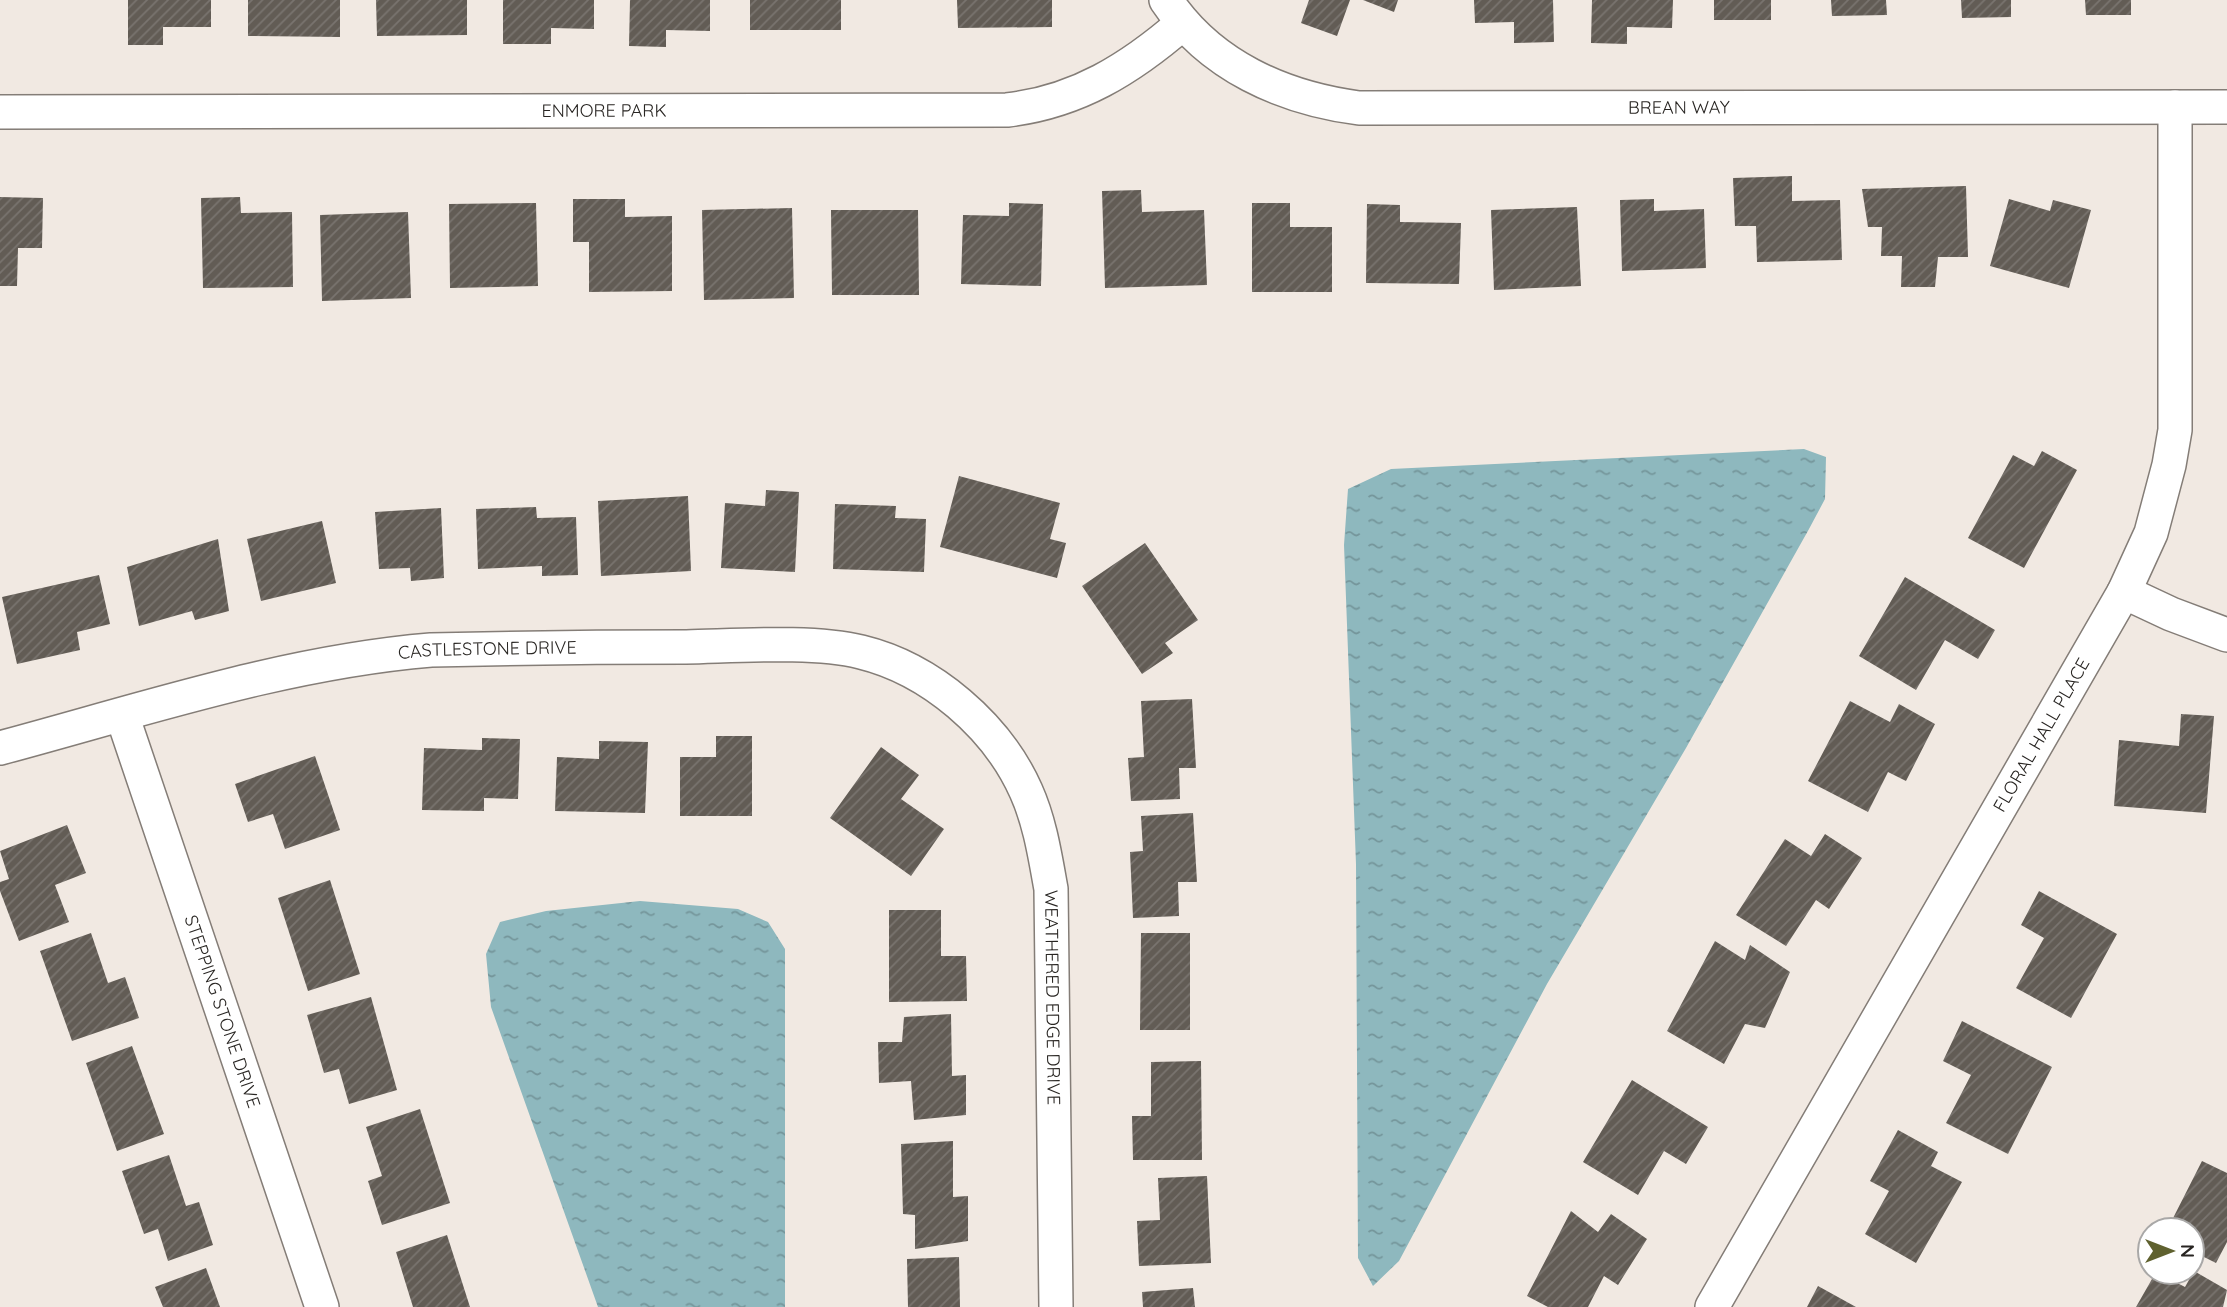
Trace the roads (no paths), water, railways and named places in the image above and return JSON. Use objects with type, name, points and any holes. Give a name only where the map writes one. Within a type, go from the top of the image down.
[{"type":"street","name":"BREAN WAY","points":[[1174,11],[1245,73],[1277,90],[1317,103],[1359,108],[2227,107]]},
{"type":"street","name":"ENMORE PARK","points":[[0,112],[1007,110],[1037,106],[1089,89],[1148,54],[1174,11]]},
{"type":"street","name":"FLORAL HALL PLACE","points":[[1713,1307],[2124,592],[2151,533],[2169,466],[2175,430],[2175,107]]},
{"type":"street","points":[[2124,592],[2227,635]]},
{"type":"street","name":"CASTLESTONE DRIVE","points":[[0,748],[323,664],[383,654],[445,649],[749,646],[860,651],[901,666],[942,691],[968,712]]},
{"type":"street","name":"WEATHERED EDGE DRIVE","points":[[968,712],[993,738],[1026,790],[1042,839],[1051,889],[1056,1307]]},
{"type":"street","name":"STEPPING STONE DRIVE","points":[[122,715],[322,1307]]},
{"type":"water","points":[[1804,449],[1826,457],[1825,499],[1686,748],[1547,984],[1399,1261],[1373,1286],[1358,1258],[1356,864],[1344,545],[1348,489],[1391,469]]},
{"type":"water","points":[[640,901],[738,909],[768,922],[785,949],[785,1307],[598,1307],[491,1007],[486,954],[500,922],[546,911]]}]
